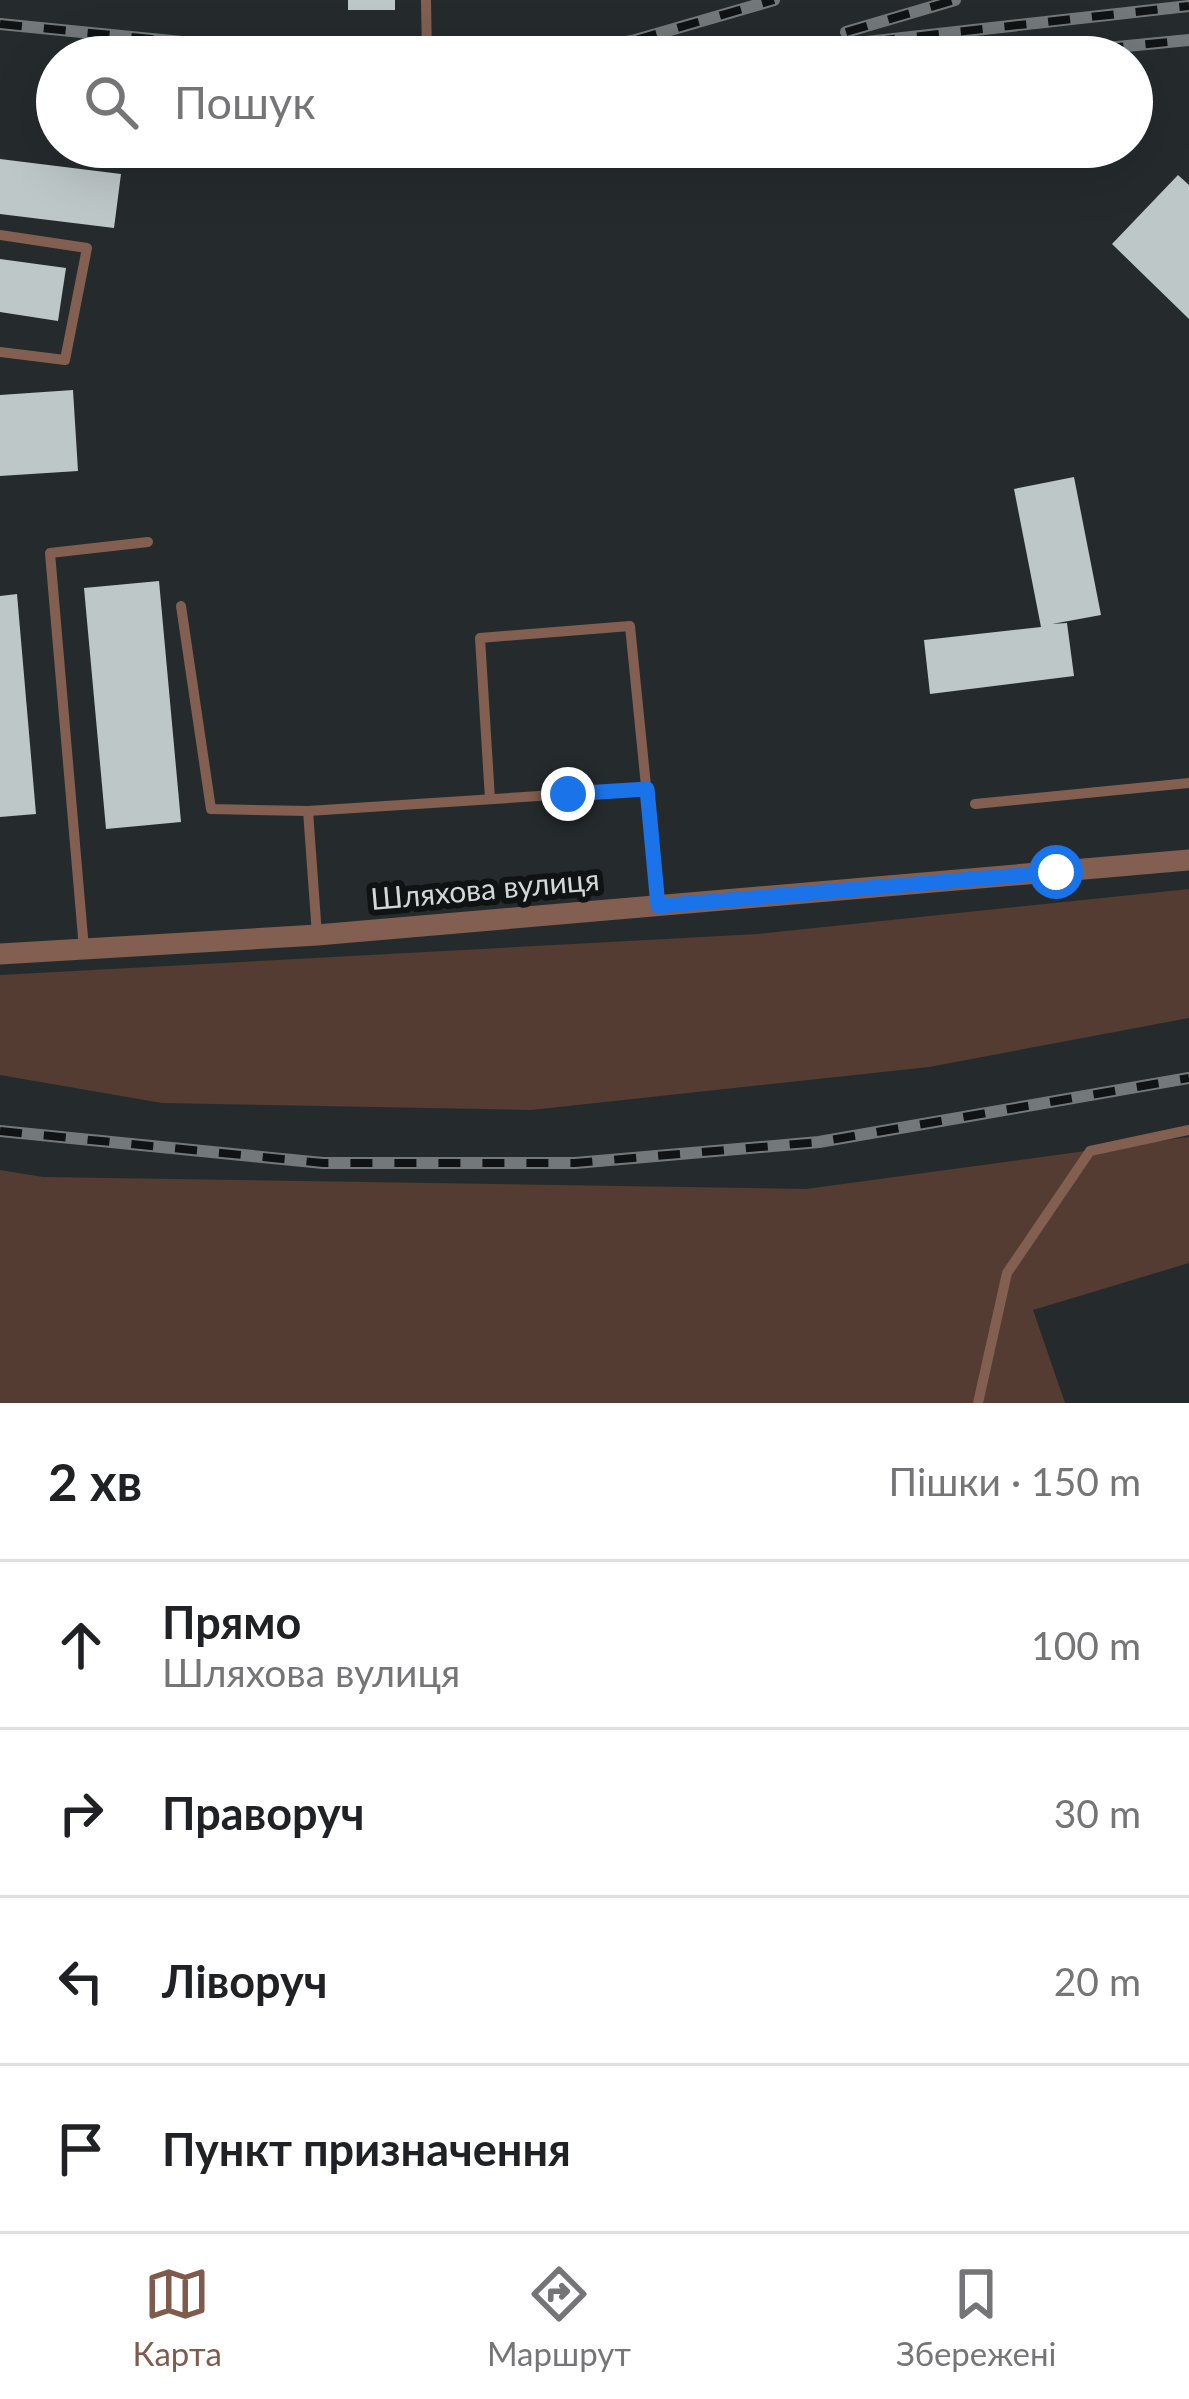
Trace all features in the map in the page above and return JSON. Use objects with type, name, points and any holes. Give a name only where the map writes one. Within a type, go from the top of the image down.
[{"type":"street","name":"Шляхова вулиця","points":[[0,954],[317,934],[1189,860]]},
{"type":"lane","points":[[426,0],[427,36]]},
{"type":"lane","points":[[0,236],[87,248],[65,360],[0,352]]},
{"type":"lane","points":[[84,949],[50,553],[148,542]]},
{"type":"lane","points":[[181,606],[211,809],[308,812],[647,789]]},
{"type":"lane","points":[[490,800],[480,638],[630,626],[658,906]]},
{"type":"lane","points":[[975,804],[1189,783]]},
{"type":"lane","points":[[308,812],[317,934]]},
{"type":"lane","points":[[979,1403],[1007,1273],[1090,1150],[1189,1130]]},
{"type":"shaded area","points":[[1189,889],[1189,1018],[929,1067],[531,1110],[162,1103],[0,1075],[0,975],[758,934]]},
{"type":"shaded area","points":[[1189,1137],[1189,1263],[1033,1310],[1065,1403],[0,1403],[0,1170],[43,1177],[806,1189]]},
{"type":"building","points":[[348,0],[395,0],[395,10],[348,10]]},
{"type":"building","points":[[0,159],[36,163],[36,168],[121,174],[114,228],[0,214]]},
{"type":"building","points":[[1178,175],[1189,185],[1189,319],[1112,244]]},
{"type":"building","points":[[0,259],[66,268],[58,321],[0,312]]},
{"type":"building","points":[[73,390],[78,471],[0,476],[0,395]]},
{"type":"building","points":[[1074,477],[1101,615],[1052,624],[1067,623],[1074,676],[930,694],[924,640],[1041,627],[1014,489]]},
{"type":"building","points":[[159,581],[181,822],[106,829],[84,588]]},
{"type":"building","points":[[17,594],[36,814],[0,817],[0,596]]},
{"type":"railway","points":[[649,36],[774,0]]},
{"type":"railway","points":[[846,32],[955,0]]},
{"type":"railway","points":[[920,36],[1189,6]]},
{"type":"railway","points":[[0,24],[121,36]]},
{"type":"railway","points":[[1153,43],[1189,40]]},
{"type":"railway","points":[[0,1131],[323,1163],[575,1163],[819,1142],[1189,1078]]},
{"type":"route","points":[[568,794],[647,789],[658,906],[1056,872]]}]
